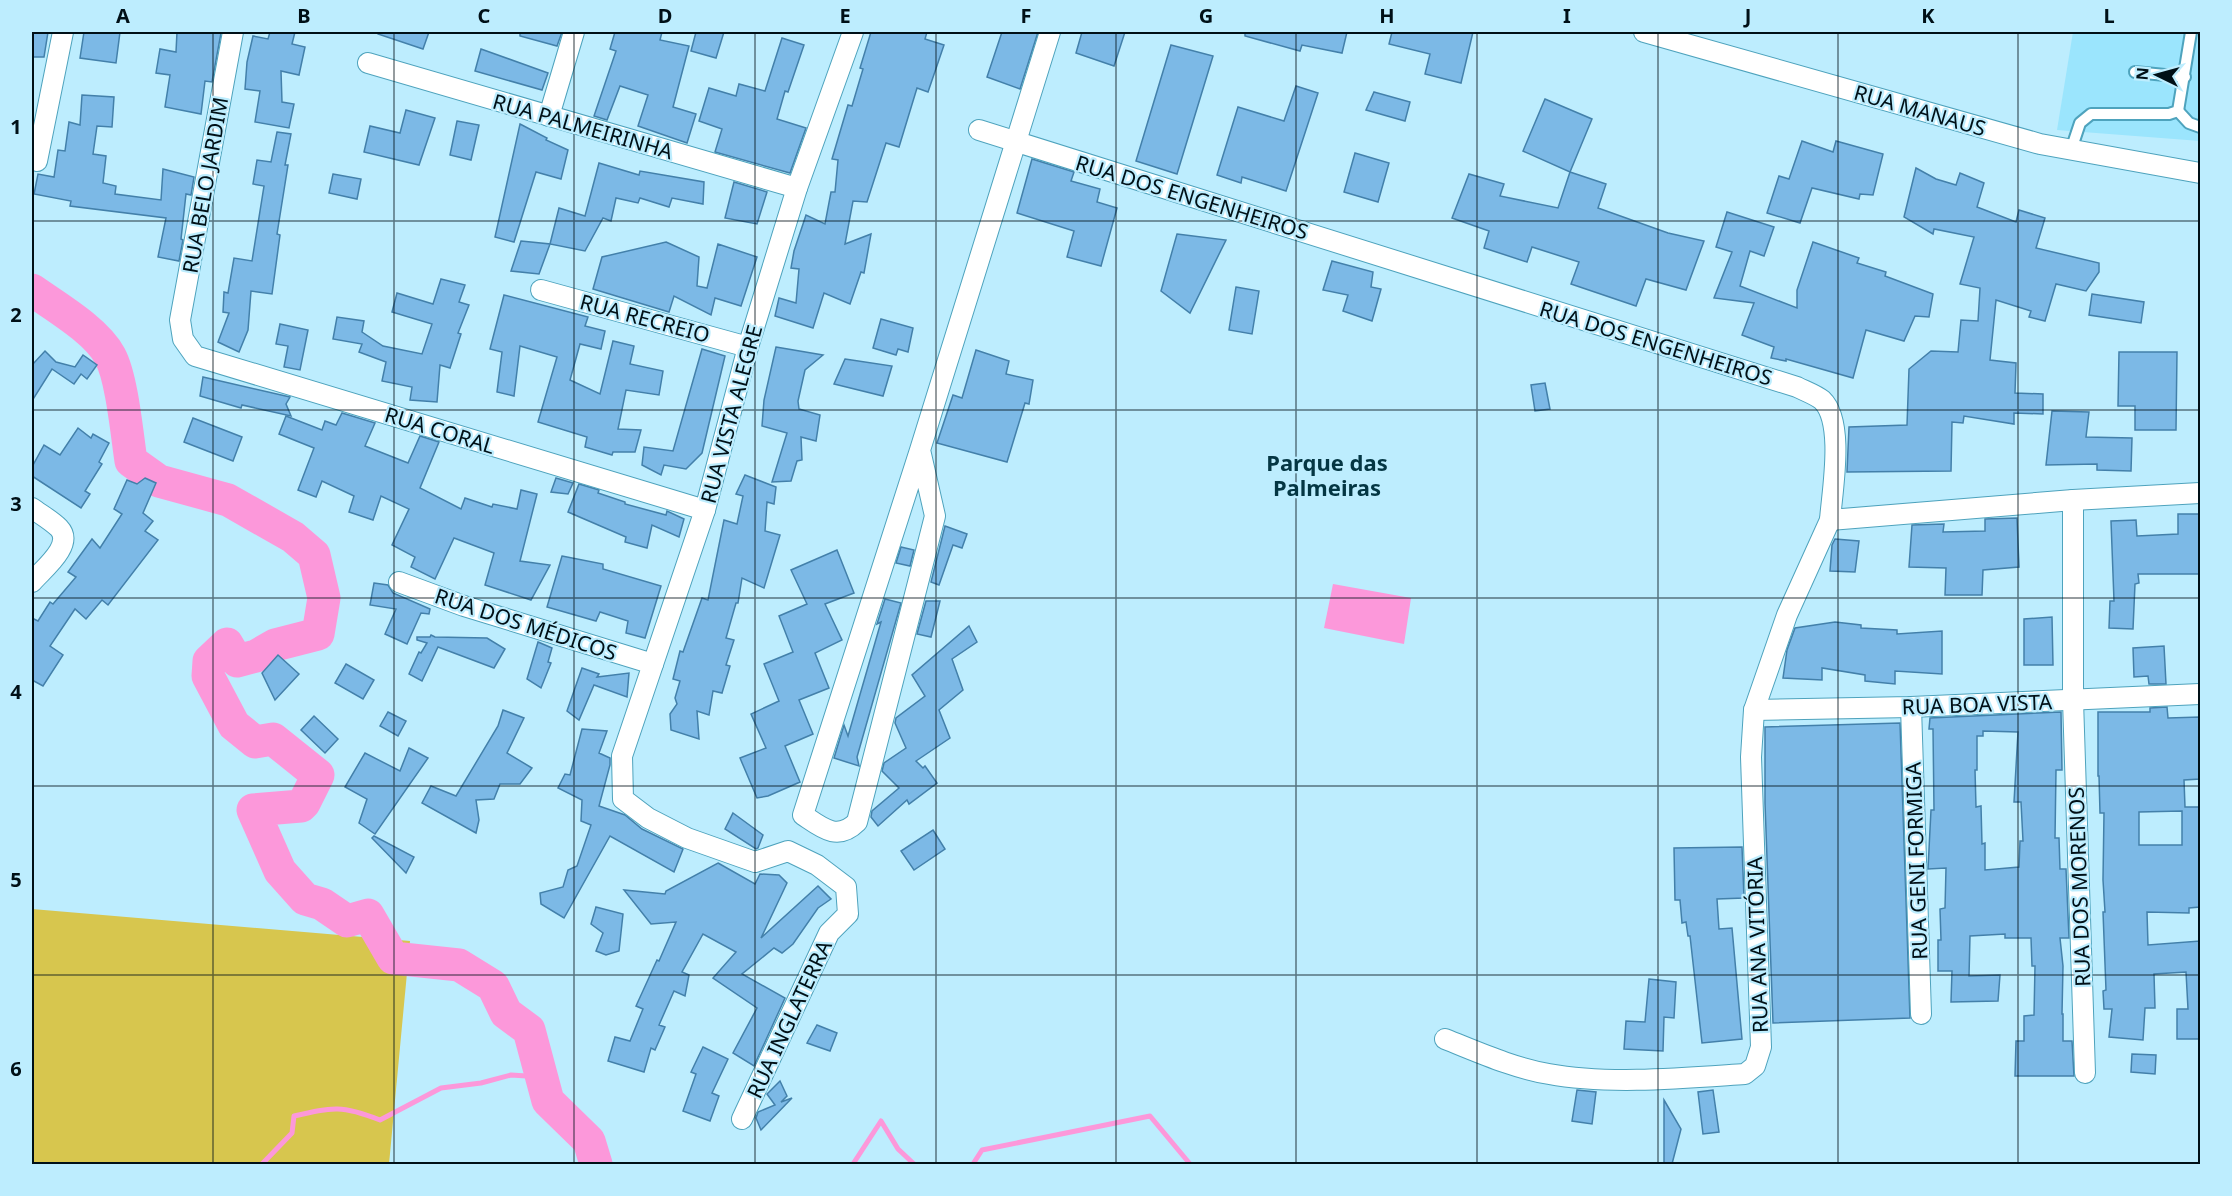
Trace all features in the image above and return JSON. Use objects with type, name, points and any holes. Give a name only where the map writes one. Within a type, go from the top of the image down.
[{"type":"street","points":[[38,161],[63,32]]},
{"type":"street","name":"RUA BELO JARDIM","points":[[183,339],[180,320],[233,32]]},
{"type":"street","points":[[549,116],[574,32]]},
{"type":"street","name":"RUA VISTA ALEGRE","points":[[623,799],[622,756],[705,510],[748,347],[797,188],[853,32]]},
{"type":"street","points":[[920,450],[935,516],[860,811],[857,822],[850,828],[843,831],[823,829],[802,814],[920,450],[1050,32]]},
{"type":"street","name":"RUA MANAUS","points":[[1644,32],[2040,144],[2200,173]]},
{"type":"street","name":"RUA PALMEIRINHA","points":[[368,63],[797,188]]},
{"type":"street","name":"RUA DOS ENGENHEIROS","points":[[979,130],[1797,387],[1822,400],[1833,421],[1835,437],[1830,520]]},
{"type":"street","name":"RUA RECREIO","points":[[541,290],[748,347]]},
{"type":"street","name":"RUA CORAL","points":[[183,339],[195,356],[705,510]]},
{"type":"street","points":[[1830,520],[2073,500],[2200,493]]},
{"type":"street","name":"RUA DOS MORENOS","points":[[2073,500],[2073,700],[2085,1074]]},
{"type":"street","points":[[32,508],[59,528],[63,534],[60,549],[32,582]]},
{"type":"street","name":"RUA ANA VITÓRIA","points":[[1445,1039],[1499,1060],[1548,1074],[1602,1079],[1745,1074],[1755,1066],[1761,1047],[1750,757],[1754,710],[1787,615],[1830,520]]},
{"type":"street","name":"RUA DOS MÉDICOS","points":[[399,582],[464,606],[653,664]]},
{"type":"street","name":"RUA BOA VISTA","points":[[1754,710],[1911,707],[2200,694]]},
{"type":"street","name":"RUA GENI FORMIGA","points":[[1911,707],[1921,1014]]},
{"type":"street","name":"RUA INGLATERRA","points":[[623,799],[648,818],[687,838],[755,862],[788,851],[817,865],[846,886],[848,914],[829,933],[742,1119]]},
{"type":"lane","points":[[2178,111],[2192,32]]},
{"type":"lane","points":[[2135,72],[2185,77]]},
{"type":"lane","points":[[2071,150],[2080,123],[2091,114],[2169,114],[2178,111]]},
{"type":"lane","points":[[2178,111],[2189,123],[2200,127]]},
{"type":"shaded area","points":[[2073,32],[2200,32],[2200,141],[2057,130]]},
{"type":"shaded area","points":[[1333,584],[1411,598],[1404,644],[1324,628]]},
{"type":"shaded area","points":[[32,909],[410,941],[389,1164],[32,1164]]},
{"type":"building","points":[[32,32],[48,32],[44,57],[32,57]]},
{"type":"building","points":[[84,32],[120,32],[116,63],[80,58]]},
{"type":"building","points":[[177,32],[221,33],[212,82],[205,81],[201,114],[165,107],[170,75],[156,73],[160,49],[176,52]]},
{"type":"building","points":[[270,32],[295,32],[292,44],[305,47],[299,75],[281,71],[282,102],[294,104],[289,128],[255,122],[260,91],[245,89],[247,62],[253,36],[268,39]]},
{"type":"building","points":[[378,32],[429,32],[423,49],[378,34]]},
{"type":"building","points":[[520,32],[562,32],[557,46],[520,36]]},
{"type":"building","points":[[615,32],[662,32],[660,40],[689,46],[673,107],[696,114],[687,143],[638,126],[648,95],[620,86],[607,120],[594,116],[616,51],[610,49]]},
{"type":"building","points":[[696,32],[724,32],[716,58],[691,51]]},
{"type":"building","points":[[871,32],[927,32],[925,39],[944,45],[928,92],[917,88],[899,147],[886,143],[867,202],[853,201],[845,244],[871,234],[864,273],[861,272],[850,304],[824,293],[813,328],[775,316],[779,298],[796,303],[799,269],[791,268],[806,215],[825,224],[831,192],[835,192],[838,160],[832,159],[848,105],[852,106]]},
{"type":"building","points":[[1002,32],[1038,32],[1020,89],[987,77]]},
{"type":"building","points":[[1082,32],[1125,32],[1114,66],[1076,53]]},
{"type":"building","points":[[1245,32],[1347,32],[1342,53],[1302,45],[1300,51],[1245,36]]},
{"type":"building","points":[[1392,32],[1473,32],[1461,83],[1425,74],[1430,54],[1389,44]]},
{"type":"building","points":[[782,38],[804,45],[788,92],[785,91],[777,119],[806,128],[790,173],[715,152],[722,129],[699,121],[709,88],[736,96],[739,84],[765,91]]},
{"type":"building","points":[[1171,45],[1213,56],[1177,174],[1136,161]]},
{"type":"building","points":[[481,49],[548,73],[542,90],[475,71]]},
{"type":"building","points":[[1296,86],[1318,93],[1286,191],[1242,177],[1241,183],[1217,175],[1238,107],[1284,121]]},
{"type":"building","points":[[1374,92],[1410,102],[1405,121],[1366,110]]},
{"type":"building","points":[[82,95],[114,97],[112,127],[97,126],[93,154],[106,156],[103,183],[116,186],[115,194],[161,200],[163,169],[194,177],[191,195],[186,194],[179,261],[158,257],[166,218],[70,206],[71,201],[34,194],[38,174],[54,177],[58,150],[65,151],[69,122],[80,125]]},
{"type":"building","points":[[1545,99],[1592,119],[1570,172],[1523,151]]},
{"type":"building","points":[[406,110],[435,118],[419,165],[364,152],[370,126],[400,133]]},
{"type":"building","points":[[457,121],[479,125],[471,160],[450,155]]},
{"type":"building","points":[[520,124],[568,150],[561,179],[536,172],[514,242],[495,237]]},
{"type":"building","points":[[277,132],[291,134],[285,165],[288,165],[277,234],[280,235],[272,294],[251,291],[248,330],[239,352],[218,342],[229,313],[223,312],[224,292],[228,293],[234,258],[252,261],[264,186],[253,184],[257,160],[271,162]]},
{"type":"building","points":[[1802,141],[1833,152],[1836,141],[1883,154],[1873,195],[1860,194],[1859,199],[1812,188],[1800,223],[1767,213],[1779,176],[1789,179]]},
{"type":"building","points":[[1355,153],[1389,163],[1378,202],[1344,192]]},
{"type":"building","points":[[1032,159],[1074,172],[1071,181],[1100,189],[1097,202],[1117,208],[1101,266],[1067,257],[1074,231],[1017,213]]},
{"type":"building","points":[[599,163],[639,175],[640,171],[704,182],[703,204],[672,198],[669,207],[640,198],[638,203],[616,198],[611,221],[603,218],[585,251],[550,244],[559,208],[585,216]]},
{"type":"building","points":[[1916,168],[1936,179],[1956,185],[1960,173],[1984,183],[1977,207],[2016,222],[2019,210],[2045,218],[2036,248],[2099,263],[2099,272],[2086,291],[2056,284],[2045,321],[2029,317],[2031,311],[1996,300],[1990,360],[2016,363],[2015,393],[2043,394],[2043,414],[2014,413],[2014,424],[1964,416],[1963,423],[1952,422],[1951,471],[1847,472],[1849,427],[1907,425],[1909,369],[1931,351],[1958,352],[1961,320],[1978,321],[1980,288],[1960,284],[1974,237],[1934,229],[1933,234],[1904,217]]},
{"type":"building","points":[[1570,172],[1606,184],[1598,208],[1668,233],[1704,241],[1686,290],[1646,279],[1636,306],[1571,284],[1579,262],[1532,247],[1527,262],[1484,248],[1489,231],[1452,218],[1469,174],[1504,184],[1500,196],[1558,208]]},
{"type":"building","points":[[333,174],[361,179],[357,199],[329,193]]},
{"type":"building","points":[[734,182],[767,192],[757,224],[725,218]]},
{"type":"building","points":[[1727,212],[1774,227],[1764,256],[1750,251],[1740,286],[1797,308],[1797,290],[1813,242],[1859,258],[1857,263],[1886,272],[1885,276],[1933,294],[1929,317],[1915,316],[1904,341],[1866,330],[1853,378],[1786,359],[1786,361],[1771,358],[1774,347],[1742,335],[1754,303],[1714,298],[1732,252],[1716,247]]},
{"type":"building","points":[[1177,234],[1226,240],[1190,313],[1161,291]]},
{"type":"building","points":[[521,241],[550,244],[539,274],[511,271]]},
{"type":"building","points":[[666,242],[699,257],[697,286],[707,288],[718,244],[757,257],[741,306],[715,298],[711,315],[674,296],[669,312],[593,289],[602,257]]},
{"type":"building","points":[[1332,261],[1373,272],[1371,287],[1381,289],[1372,321],[1343,311],[1348,295],[1323,290]]},
{"type":"building","points":[[441,279],[465,285],[459,302],[469,305],[458,333],[461,334],[450,368],[440,365],[437,402],[410,400],[412,387],[382,381],[386,362],[359,352],[362,344],[333,339],[337,317],[364,321],[362,332],[383,346],[422,354],[432,324],[392,312],[397,293],[433,304]]},
{"type":"building","points":[[1236,287],[1259,291],[1252,334],[1229,330]]},
{"type":"building","points":[[2092,294],[2144,302],[2141,323],[2089,315]]},
{"type":"building","points":[[504,295],[588,317],[585,326],[605,331],[601,349],[580,344],[570,380],[600,394],[613,341],[634,346],[630,364],[663,371],[659,395],[626,390],[618,429],[641,430],[635,452],[613,452],[612,455],[585,447],[587,437],[538,422],[557,357],[520,346],[514,396],[497,392],[502,352],[490,349]]},
{"type":"building","points":[[881,319],[913,328],[908,352],[898,349],[896,355],[873,348]]},
{"type":"building","points":[[280,324],[308,330],[300,370],[284,367],[288,346],[276,344]]},
{"type":"building","points":[[776,347],[823,355],[805,370],[798,401],[799,409],[820,415],[816,441],[801,437],[802,460],[797,461],[791,481],[772,482],[787,433],[762,426],[764,400]]},
{"type":"building","points":[[702,349],[725,356],[702,453],[686,469],[664,465],[661,475],[642,465],[644,447],[673,451]]},
{"type":"building","points":[[976,350],[1009,361],[1006,374],[1033,380],[1029,404],[1025,403],[1007,462],[937,443],[953,395],[962,398]]},
{"type":"building","points":[[45,351],[56,362],[75,367],[83,355],[97,365],[87,379],[81,374],[74,384],[52,369],[32,401],[32,365]]},
{"type":"building","points":[[2119,352],[2177,352],[2176,430],[2135,430],[2135,406],[2118,406]]},
{"type":"building","points":[[845,359],[892,366],[883,396],[834,384]]},
{"type":"building","points":[[203,377],[290,397],[286,404],[291,416],[242,405],[241,408],[200,396]]},
{"type":"building","points":[[1545,383],[1550,409],[1535,411],[1531,385]]},
{"type":"building","points":[[2052,411],[2089,412],[2086,437],[2132,438],[2131,471],[2097,470],[2097,464],[2046,465]]},
{"type":"building","points":[[342,413],[375,423],[365,446],[408,463],[420,436],[439,442],[420,488],[461,509],[465,498],[492,507],[493,504],[517,509],[521,490],[537,494],[520,561],[550,565],[531,600],[485,585],[494,553],[454,538],[435,579],[411,567],[415,557],[392,545],[409,509],[381,496],[373,520],[349,512],[354,496],[322,481],[316,497],[298,490],[314,448],[279,434],[286,416],[322,430],[325,421],[336,425]]},
{"type":"building","points":[[193,418],[242,437],[233,461],[184,442]]},
{"type":"building","points":[[78,428],[91,438],[93,434],[109,443],[99,462],[102,464],[85,491],[90,494],[81,508],[32,476],[32,467],[44,445],[60,455]]},
{"type":"building","points":[[745,475],[776,487],[774,504],[767,502],[765,531],[780,535],[764,588],[742,578],[738,603],[736,603],[726,638],[734,640],[726,665],[730,666],[722,693],[713,691],[709,715],[697,711],[699,739],[671,730],[670,714],[677,704],[675,698],[680,681],[673,679],[680,651],[683,652],[702,598],[708,600],[724,520],[737,524],[743,496],[736,494]]},
{"type":"building","points":[[145,478],[156,483],[143,513],[153,521],[145,531],[158,540],[108,605],[102,600],[86,619],[75,609],[50,646],[63,655],[43,686],[32,680],[32,618],[38,621],[50,602],[53,604],[76,577],[68,572],[92,539],[100,548],[122,514],[114,509],[127,480],[137,484]]},
{"type":"building","points":[[556,478],[573,483],[568,494],[551,492]]},
{"type":"building","points":[[579,484],[599,490],[598,493],[625,502],[625,504],[666,515],[667,511],[684,519],[679,537],[652,525],[647,548],[625,542],[626,537],[568,512]]},
{"type":"building","points":[[2178,514],[2200,514],[2200,574],[2138,574],[2139,583],[2135,584],[2133,629],[2109,628],[2110,601],[2114,601],[2111,521],[2136,520],[2137,536],[2178,534]]},
{"type":"building","points":[[2017,518],[2019,567],[1983,570],[1982,595],[1945,595],[1946,568],[1909,567],[1912,525],[1944,524],[1943,532],[1985,531],[1985,519]]},
{"type":"building","points":[[945,526],[967,534],[962,548],[953,545],[939,585],[931,582]]},
{"type":"building","points":[[1835,539],[1859,541],[1855,572],[1830,571],[1832,545]]},
{"type":"building","points":[[901,547],[914,550],[910,566],[896,563]]},
{"type":"building","points":[[837,550],[854,593],[825,604],[842,640],[815,653],[829,688],[799,700],[813,734],[785,746],[800,782],[768,796],[757,798],[740,758],[766,748],[751,714],[779,701],[764,664],[793,652],[779,616],[807,604],[791,570]]},
{"type":"building","points":[[562,556],[603,564],[603,569],[661,586],[645,638],[626,633],[628,621],[600,612],[596,621],[547,607]]},
{"type":"building","points":[[374,583],[388,585],[393,593],[430,609],[429,614],[421,613],[407,644],[385,634],[396,609],[370,605]]},
{"type":"building","points":[[885,599],[901,603],[857,757],[859,766],[834,758],[844,725],[848,736],[881,622],[877,624]]},
{"type":"building","points":[[926,601],[940,601],[931,637],[917,634]]},
{"type":"building","points":[[2052,617],[2053,665],[2024,665],[2024,619]]},
{"type":"building","points":[[1835,622],[1861,625],[1861,628],[1897,630],[1897,634],[1942,631],[1942,674],[1895,671],[1895,684],[1865,681],[1865,675],[1822,668],[1822,680],[1783,678],[1787,650],[1795,628]]},
{"type":"building","points":[[969,626],[977,642],[952,659],[963,690],[939,710],[950,738],[916,761],[923,768],[925,766],[937,783],[909,804],[907,800],[878,826],[871,817],[872,811],[899,788],[882,771],[884,763],[906,748],[895,723],[896,718],[925,696],[912,675]]},
{"type":"building","points":[[431,635],[487,638],[505,649],[494,668],[438,647],[422,681],[409,674],[419,652],[421,653],[427,643],[417,640],[417,637],[430,637]]},
{"type":"building","points":[[538,642],[552,648],[548,662],[551,663],[541,688],[527,679]]},
{"type":"building","points":[[2164,646],[2166,684],[2149,684],[2148,676],[2134,677],[2133,648]]},
{"type":"building","points":[[278,655],[299,674],[275,700],[262,673]]},
{"type":"building","points":[[346,664],[374,680],[363,699],[335,683]]},
{"type":"building","points":[[582,668],[599,674],[597,677],[629,673],[627,697],[594,685],[579,720],[567,711]]},
{"type":"building","points":[[2167,707],[2168,718],[2200,717],[2200,779],[2184,780],[2185,807],[2200,807],[2200,907],[2189,908],[2189,913],[2147,912],[2148,945],[2200,941],[2200,1039],[2177,1039],[2177,1009],[2188,1009],[2186,972],[2154,974],[2155,1008],[2145,1008],[2143,1040],[2109,1037],[2112,1009],[2104,1009],[2103,991],[2106,990],[2103,912],[2105,912],[2104,813],[2100,813],[2098,712],[2150,712],[2150,708]],"holes":[[[2182,811],[2182,845],[2139,845],[2139,812]]]},
{"type":"building","points":[[503,710],[524,718],[507,753],[532,768],[520,784],[500,784],[494,799],[476,800],[479,820],[476,833],[422,803],[431,786],[456,796],[498,726]]},
{"type":"building","points":[[388,712],[406,721],[398,736],[380,726]]},
{"type":"building","points":[[2061,712],[2062,770],[2056,770],[2055,838],[2059,838],[2060,869],[2066,869],[2069,938],[2060,938],[2063,966],[2063,1041],[2072,1041],[2074,1076],[2015,1076],[2016,1041],[2024,1041],[2024,1016],[2034,1015],[2035,966],[2032,966],[2031,938],[2005,938],[2005,934],[1970,936],[1969,976],[2000,975],[1998,1001],[1951,1002],[1952,971],[1938,971],[1938,940],[1941,940],[1940,909],[1945,908],[1946,868],[1928,869],[1931,810],[1934,810],[1933,729],[1929,729],[1930,718]],"holes":[[[1983,731],[2018,732],[2014,802],[2021,802],[2023,841],[2020,841],[2019,867],[1985,870],[1981,806],[1976,807],[1977,736],[1983,736]]]},
{"type":"building","points":[[314,716],[338,739],[325,753],[301,730]]},
{"type":"building","points":[[1900,723],[1910,1018],[1773,1023],[1765,803],[1765,727]]},
{"type":"building","points":[[582,729],[607,731],[599,753],[610,758],[610,765],[599,806],[625,815],[642,829],[683,849],[674,872],[610,836],[564,918],[541,904],[540,893],[563,887],[568,870],[577,866],[591,825],[581,821],[582,800],[558,788],[565,774],[570,775]]},
{"type":"building","points":[[409,748],[428,758],[375,834],[359,823],[367,799],[345,787],[365,753],[400,771]]},
{"type":"building","points":[[733,813],[763,835],[758,848],[756,849],[725,829]]},
{"type":"building","points":[[933,830],[945,849],[914,870],[901,851]]},
{"type":"building","points":[[374,836],[414,857],[406,873],[372,838]]},
{"type":"building","points":[[1742,847],[1744,898],[1717,899],[1719,929],[1732,928],[1742,1039],[1702,1043],[1690,936],[1688,936],[1686,922],[1682,923],[1680,900],[1675,900],[1674,848]]},
{"type":"building","points":[[718,863],[755,884],[760,874],[779,875],[787,883],[761,938],[818,886],[831,899],[818,908],[793,944],[782,953],[774,948],[742,974],[785,998],[754,1066],[733,1053],[757,1008],[713,978],[736,952],[703,934],[682,972],[689,975],[685,996],[674,991],[659,1025],[665,1027],[655,1050],[651,1048],[644,1072],[608,1061],[615,1037],[630,1041],[643,1009],[636,1006],[676,922],[651,924],[624,890],[665,894],[666,891]]},
{"type":"building","points":[[596,907],[623,914],[619,951],[606,955],[596,951],[603,933],[591,924]]},
{"type":"building","points":[[1649,979],[1676,982],[1674,1018],[1664,1017],[1663,1051],[1624,1049],[1626,1021],[1645,1022]]},
{"type":"building","points":[[817,1025],[837,1033],[830,1051],[807,1043]]},
{"type":"building","points":[[703,1047],[728,1059],[712,1093],[719,1096],[710,1121],[683,1111],[696,1074],[691,1072]]},
{"type":"building","points":[[2132,1054],[2156,1055],[2155,1074],[2131,1072]]},
{"type":"building","points":[[780,1081],[787,1096],[781,1102],[792,1098],[761,1130],[756,1118],[758,1112],[775,1105],[767,1094]]},
{"type":"building","points":[[1577,1090],[1596,1092],[1592,1124],[1572,1121]]},
{"type":"building","points":[[1713,1090],[1719,1132],[1703,1134],[1698,1092]]},
{"type":"building","points":[[1664,1100],[1681,1129],[1672,1164],[1664,1164]]},
{"type":"waterway","points":[[32,290],[85,328],[104,346],[110,356],[121,392],[131,461],[159,481],[228,500],[293,537],[314,555],[324,598],[318,634],[275,645],[256,656],[237,661],[227,644],[209,661],[208,676],[234,725],[255,742],[273,739],[318,775],[301,806],[253,810],[280,871],[305,899],[322,904],[347,921],[368,915],[393,958],[459,965],[493,986],[506,1013],[529,1030],[548,1101],[589,1141],[596,1164]]},
{"type":"waterway","points":[[262,1164],[292,1133],[294,1116],[337,1109],[356,1112],[380,1120],[441,1088],[481,1083],[511,1075],[542,1077]]},
{"type":"waterway","points":[[973,1164],[982,1150],[1150,1116],[1190,1164]]},
{"type":"waterway","points":[[853,1164],[881,1121],[898,1149],[914,1164]]},
{"type":"district","name":"Parque das Palmeiras","points":[[1327,474]]}]
